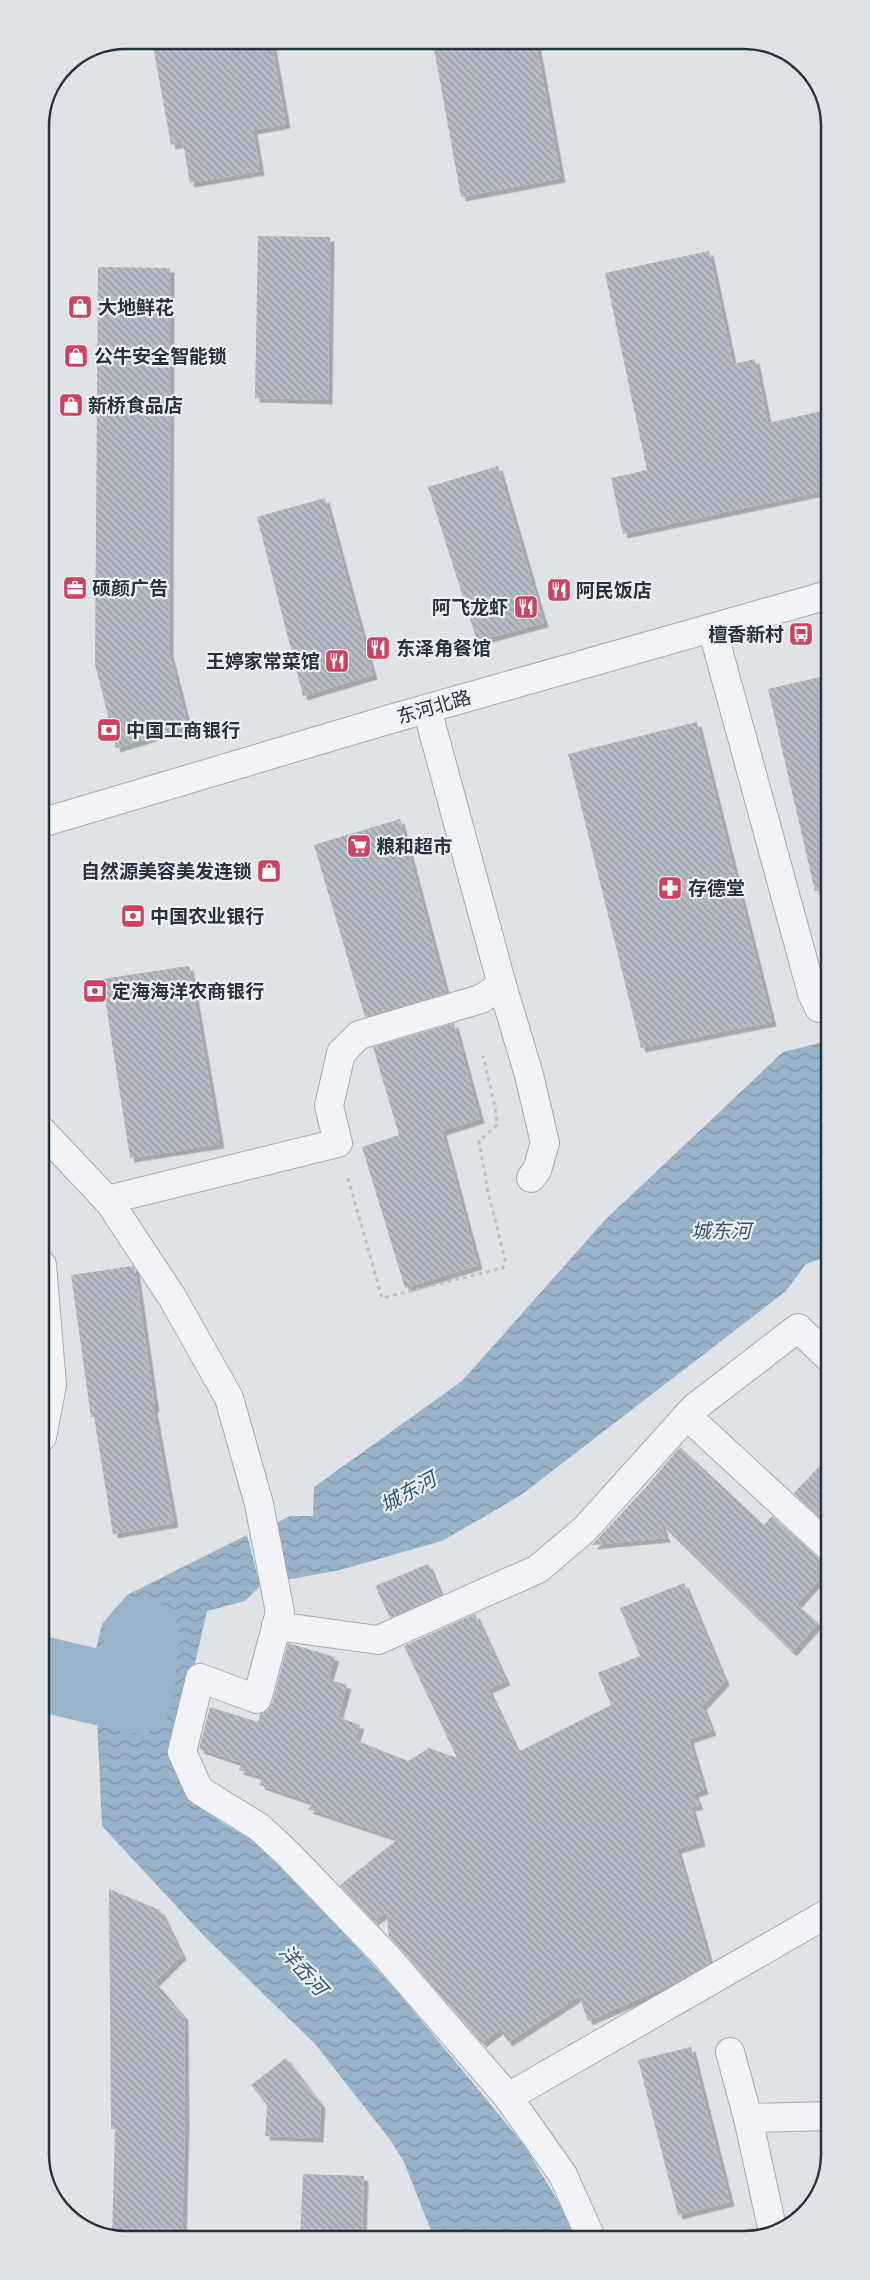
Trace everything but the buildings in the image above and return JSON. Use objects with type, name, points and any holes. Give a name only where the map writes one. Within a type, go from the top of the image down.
[{"type":"street","name":"东河北路","points":[[49,821],[427,709],[821,597]]},
{"type":"street","points":[[712,628],[812,993],[818,1008],[821,1007]]},
{"type":"street","points":[[427,709],[545,1143],[537,1170],[531,1178]]},
{"type":"street","points":[[107,1200],[338,1143],[329,1106],[341,1053],[359,1035],[481,999],[502,985]]},
{"type":"street","points":[[49,1138],[107,1200],[172,1297],[229,1398],[259,1504],[278,1619],[257,1699],[200,1678],[182,1752],[199,1790],[259,1827],[287,1853],[387,1957],[508,2097],[563,2175],[588,2231]]},
{"type":"street","points":[[278,1619],[378,1640],[538,1569],[585,1530],[687,1416],[798,1328],[821,1350]]},
{"type":"street","points":[[49,1350],[52,1386],[49,1401]]},
{"type":"street","points":[[687,1416],[821,1540]]},
{"type":"street","points":[[508,2097],[821,1917]]},
{"type":"street","points":[[730,2052],[748,2118],[772,2226]]},
{"type":"street","points":[[748,2118],[821,2116]]},
{"type":"path","points":[[338,1143],[382,1298],[504,1268],[505,1260],[488,1192],[479,1141],[497,1125],[495,1107],[470,1002]]},
{"type":"water","name":"城东河","points":[[821,1043],[821,1259],[806,1264],[786,1291],[521,1495],[442,1541],[340,1570],[286,1580],[276,1523],[290,1516],[313,1516],[314,1487],[462,1381],[605,1220],[783,1052]]},
{"type":"water","name":"洋岙河","points":[[247,1535],[260,1586],[245,1601],[207,1611],[173,1759],[194,1801],[221,1822],[264,1847],[396,1990],[524,2145],[570,2221],[572,2231],[431,2231],[404,2162],[391,2141],[316,2045],[204,1936],[102,1826],[94,1657],[102,1624],[127,1595]]},
{"type":"waterway","name":"城东河","points":[[49,1676],[136,1696],[142,1635]]},
{"type":"place","name":"大地鲜花","points":[[80,307]]},
{"type":"place","name":"公牛安全智能锁","points":[[76,356]]},
{"type":"place","name":"新桥食品店","points":[[71,405]]},
{"type":"place","name":"硕颜广告","points":[[75,588]]},
{"type":"place","name":"阿民饭店","points":[[559,590]]},
{"type":"place","name":"阿飞龙虾","points":[[526,607]]},
{"type":"place","name":"檀香新村","points":[[801,634]]},
{"type":"place","name":"东泽角餐馆","points":[[378,648]]},
{"type":"place","name":"王婷家常菜馆","points":[[337,661]]},
{"type":"place","name":"中国工商银行","points":[[109,730]]},
{"type":"place","name":"粮和超市","points":[[359,846]]},
{"type":"place","name":"自然源美容美发连锁","points":[[269,871]]},
{"type":"place","name":"存德堂","points":[[670,888]]},
{"type":"place","name":"中国农业银行","points":[[133,916]]},
{"type":"place","name":"定海海洋农商银行","points":[[95,991]]}]
